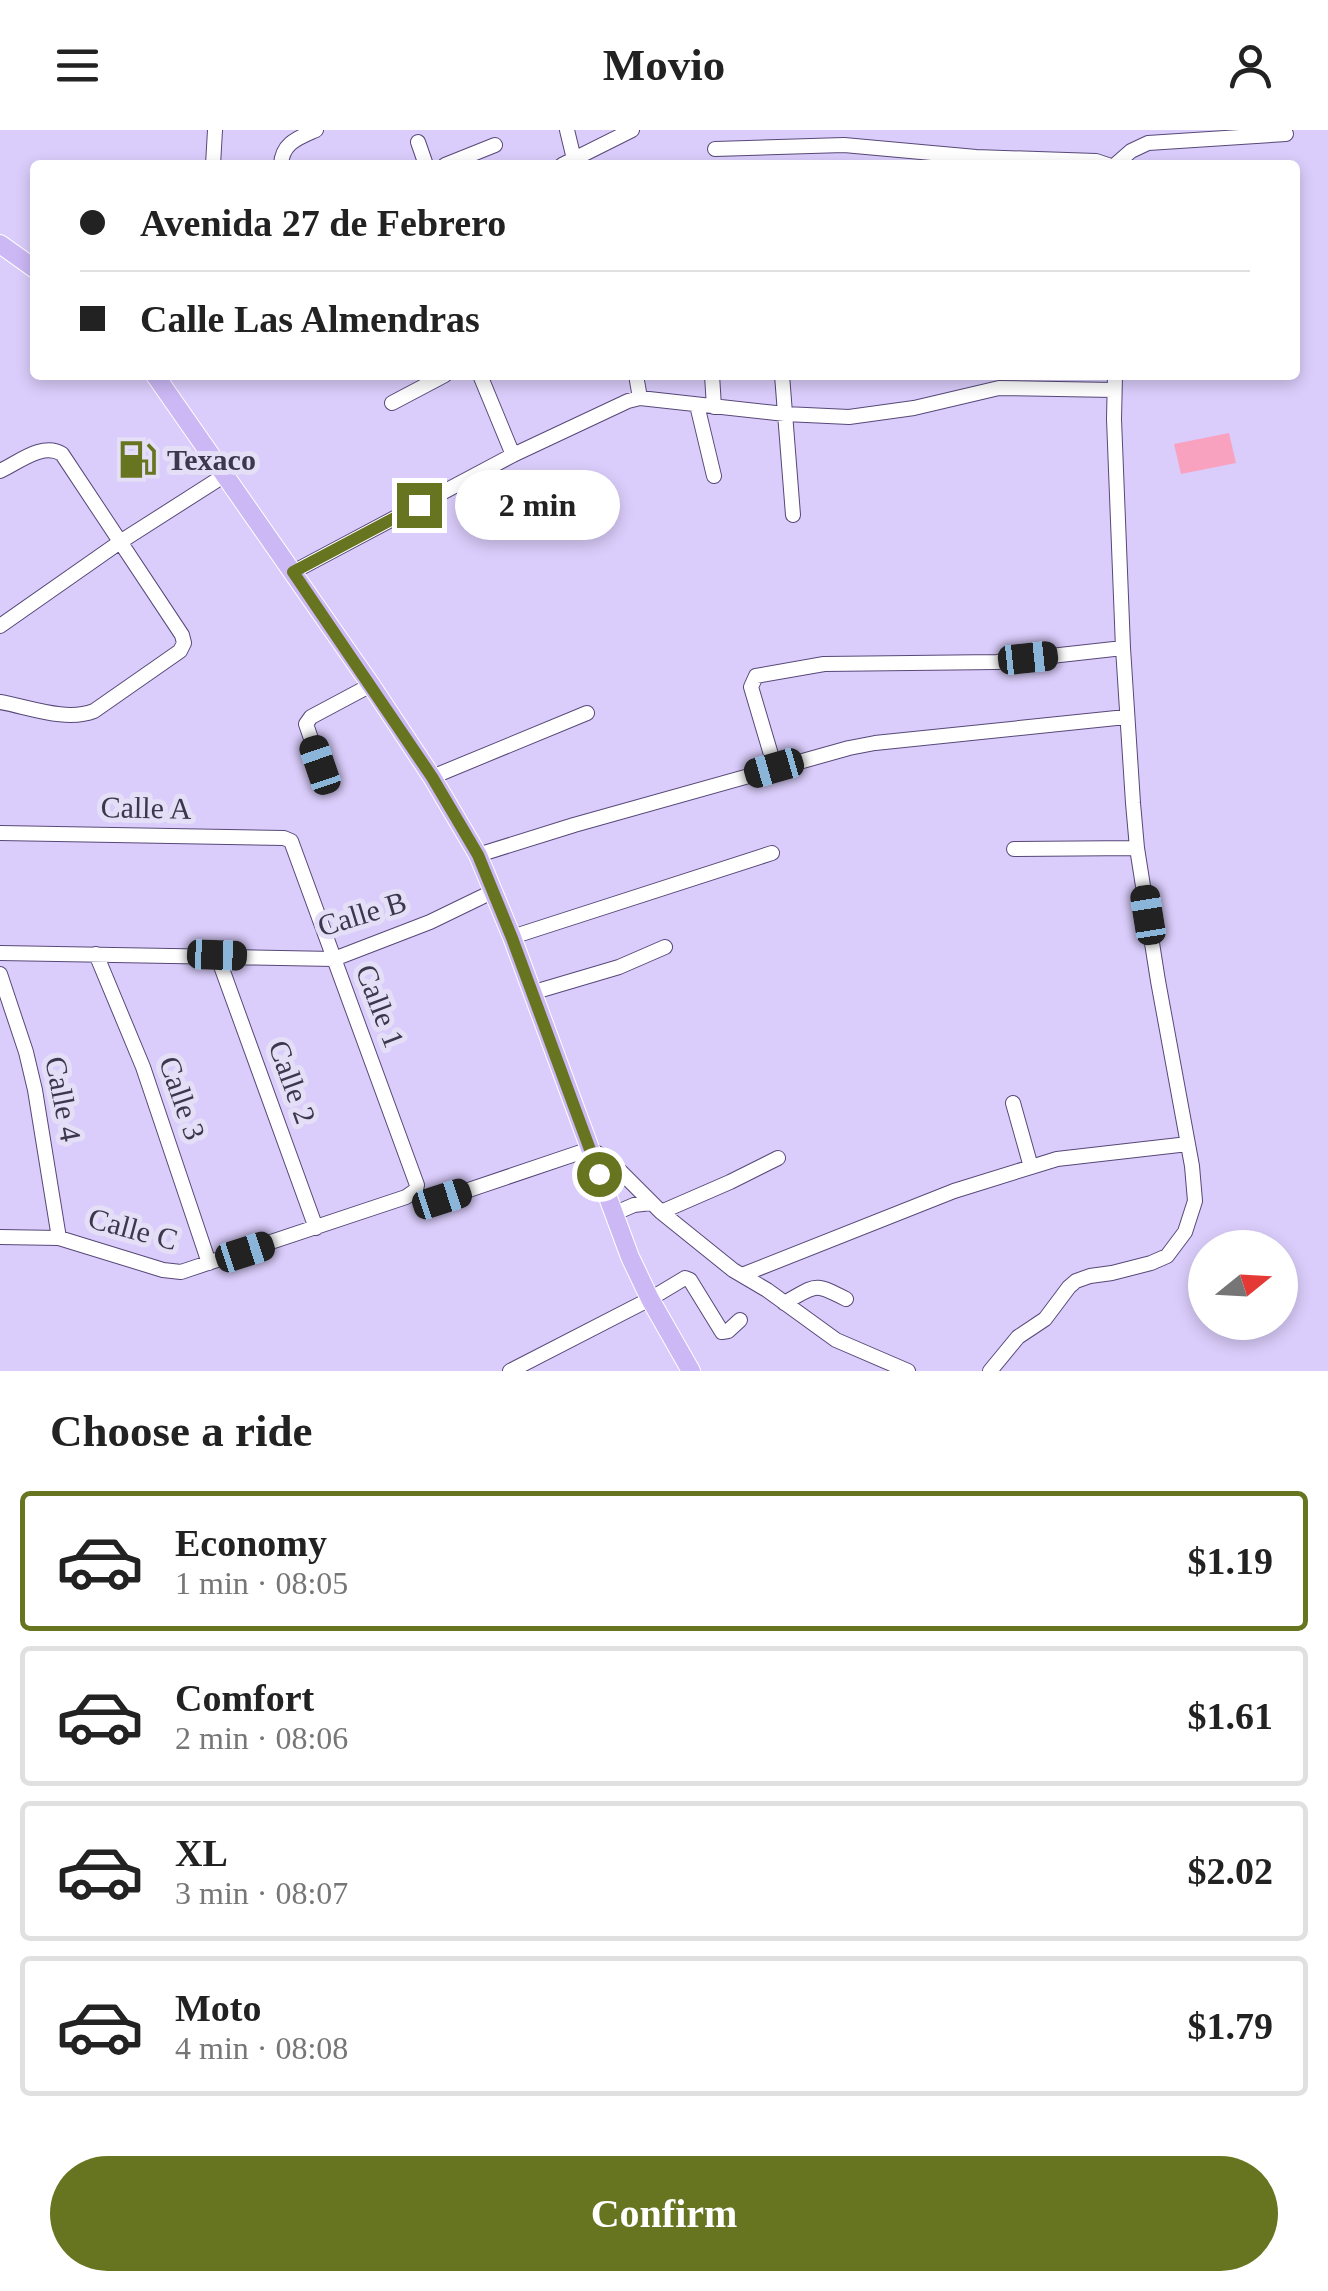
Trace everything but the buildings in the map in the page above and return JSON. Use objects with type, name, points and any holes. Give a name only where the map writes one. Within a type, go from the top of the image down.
[{"type":"main road","points":[[0,244],[30,266]]},
{"type":"main road","points":[[158,380],[372,685],[478,855],[613,1214],[650,1300],[691,1371]]},
{"type":"street","points":[[213,160],[215,130]]},
{"type":"street","points":[[281,160],[288,144],[316,130]]},
{"type":"street","points":[[567,130],[568,160]]},
{"type":"street","points":[[572,160],[632,130]]},
{"type":"street","points":[[1118,160],[1148,144],[1286,134]]},
{"type":"street","points":[[716,149],[844,138],[976,158],[1052,160]]},
{"type":"street","points":[[418,142],[424,160]]},
{"type":"street","points":[[457,160],[494,144]]},
{"type":"street","points":[[392,403],[436,380]]},
{"type":"street","points":[[482,380],[513,455]]},
{"type":"street","points":[[637,380],[640,398]]},
{"type":"street","points":[[712,380],[714,406]]},
{"type":"street","points":[[782,380],[792,515]]},
{"type":"street","points":[[293,572],[513,455],[640,398],[849,417],[914,408],[999,388],[1114,382],[1126,717],[1138,848],[1196,1201],[1172,1252],[1152,1263],[1076,1281],[1045,1320],[1018,1337],[990,1371]]},
{"type":"street","points":[[697,405],[714,476]]},
{"type":"street","points":[[0,471],[45,449],[62,454],[182,634],[183,648],[83,715],[0,702]]},
{"type":"street","points":[[0,626],[225,475]]},
{"type":"street","points":[[774,768],[751,687],[756,676],[824,664],[997,662],[1123,648]]},
{"type":"street","points":[[320,765],[306,724],[311,716],[372,685]]},
{"type":"street","points":[[432,777],[587,714]]},
{"type":"street","points":[[478,855],[774,768],[875,743],[1126,717]]},
{"type":"street","name":"Calle A","points":[[0,833],[291,841]]},
{"type":"street","name":"Calle 1","points":[[291,841],[416,1178],[416,1190]]},
{"type":"street","points":[[1014,849],[1138,848]]},
{"type":"street","points":[[512,938],[772,853]]},
{"type":"street","name":"Calle B","points":[[0,952],[334,959],[494,892]]},
{"type":"street","points":[[532,993],[619,967],[665,947]]},
{"type":"street","name":"Calle 3","points":[[96,954],[143,1067],[209,1264]]},
{"type":"street","name":"Calle 2","points":[[217,955],[316,1228]]},
{"type":"street","name":"Calle 4","points":[[0,974],[35,1090],[59,1238]]},
{"type":"street","points":[[1013,1103],[1031,1167]]},
{"type":"street","points":[[742,1275],[954,1191],[1056,1159],[1188,1144]]},
{"type":"street","points":[[442,1199],[590,1149],[609,1160],[656,1208],[742,1275],[836,1340],[908,1371]]},
{"type":"street","points":[[613,1214],[634,1205],[656,1208],[778,1158]]},
{"type":"street","name":"Calle C","points":[[0,1237],[59,1238],[181,1272],[406,1197],[416,1190]]},
{"type":"street","points":[[510,1371],[650,1300],[685,1278],[722,1332],[728,1332],[740,1320]]},
{"type":"street","points":[[784,1303],[815,1287],[824,1287],[846,1299]]},
{"type":"shaded area","points":[[1229,433],[1236,463],[1181,474],[1174,444]]},
{"type":"place","name":"Texaco","points":[[137,460]]},
{"type":"route","points":[[419,505],[293,572],[372,685],[478,855],[599,1174]]}]
